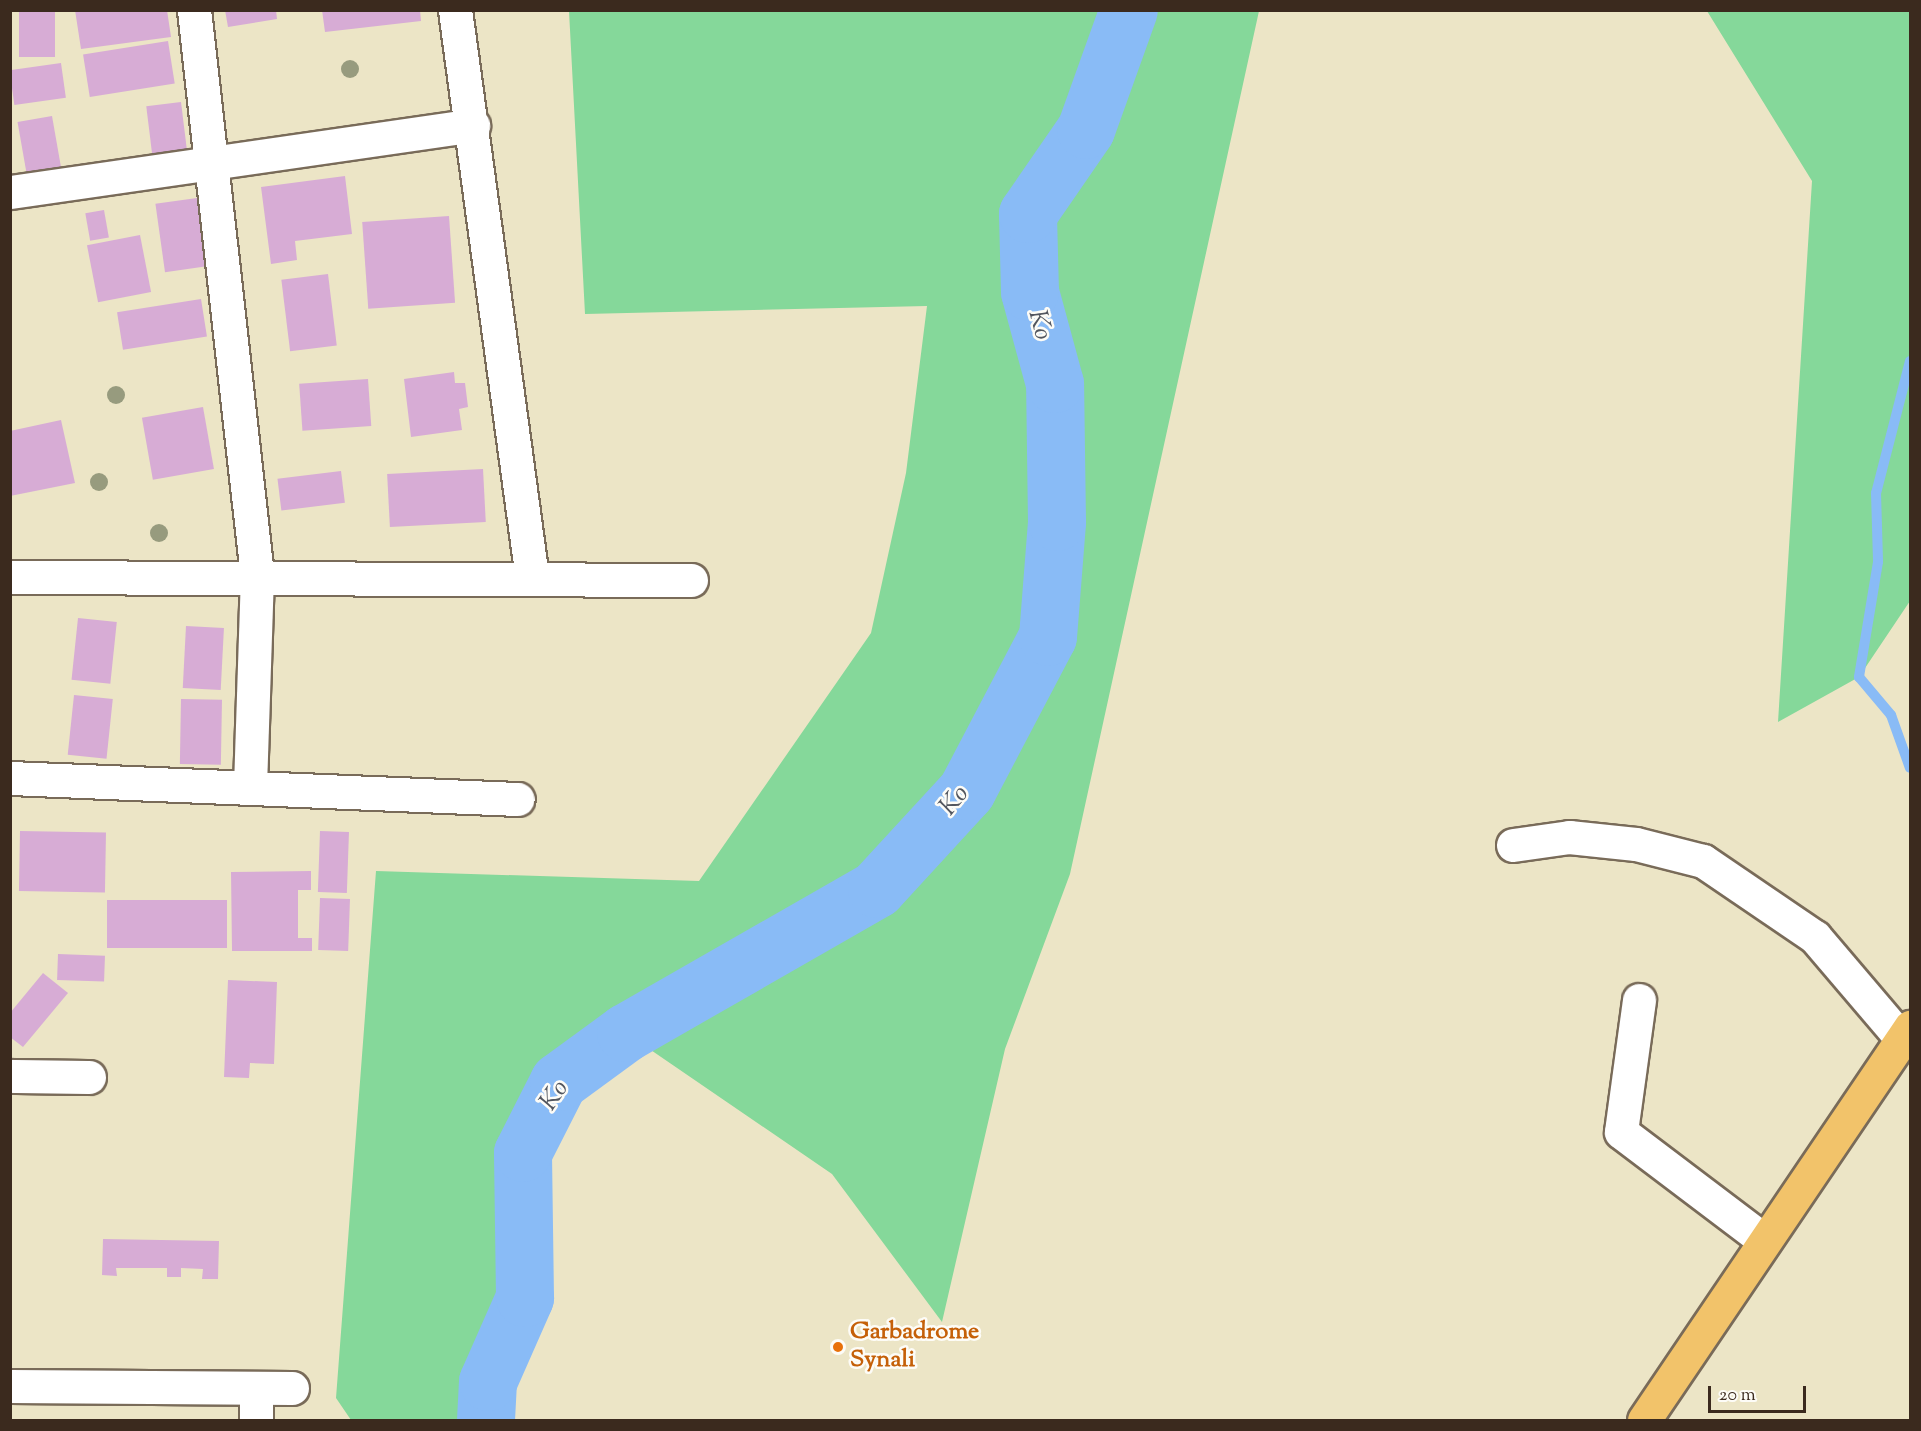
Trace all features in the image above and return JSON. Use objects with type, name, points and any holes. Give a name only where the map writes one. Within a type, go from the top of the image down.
[{"type":"main road","points":[[1644,1420],[1906,1032]]},
{"type":"street","points":[[194,10],[257,575],[250,788]]},
{"type":"street","points":[[455,10],[473,125],[532,578]]},
{"type":"street","points":[[10,192],[473,125]]},
{"type":"street","points":[[10,577],[257,575],[691,580]]},
{"type":"street","points":[[10,778],[518,799]]},
{"type":"street","points":[[1513,845],[1569,837],[1703,861],[1815,937],[1906,1032]]},
{"type":"street","points":[[1639,1000],[1621,1132],[1764,1240]]},
{"type":"street","points":[[10,1076],[89,1077]]},
{"type":"street","points":[[10,1386],[292,1388]]},
{"type":"street","points":[[256,1388],[256,1420]]},
{"type":"green space","points":[[569,11],[1259,11],[1070,874],[1005,1049],[942,1322],[832,1174],[626,1033],[559,1082],[523,1152],[525,1298],[488,1382],[486,1420],[351,1420],[336,1398],[376,871],[699,881],[871,633],[906,473],[927,306],[585,314]]},
{"type":"green space","points":[[1707,11],[1910,11],[1910,601],[1859,677],[1778,722],[1812,181]]},
{"type":"building","points":[[19,10],[55,10],[55,57],[19,57]]},
{"type":"building","points":[[75,10],[167,10],[171,37],[81,49]]},
{"type":"building","points":[[225,10],[276,10],[277,19],[228,27]]},
{"type":"building","points":[[322,10],[420,10],[421,21],[325,32]]},
{"type":"building","points":[[168,41],[175,83],[90,97],[83,54]]},
{"type":"building","points":[[61,63],[66,98],[14,105],[10,70]]},
{"type":"building","points":[[181,102],[188,157],[153,161],[146,106]]},
{"type":"building","points":[[52,116],[62,172],[27,178],[18,122]]},
{"type":"building","points":[[345,176],[352,234],[295,241],[297,260],[271,264],[261,187]]},
{"type":"building","points":[[197,198],[207,266],[165,272],[155,204]]},
{"type":"building","points":[[104,210],[109,238],[90,241],[85,213]]},
{"type":"building","points":[[449,216],[455,303],[368,309],[362,222]]},
{"type":"building","points":[[140,235],[151,292],[98,302],[87,245]]},
{"type":"building","points":[[328,274],[337,345],[290,351],[281,280]]},
{"type":"building","points":[[201,299],[207,337],[123,350],[117,312]]},
{"type":"building","points":[[454,372],[455,383],[465,383],[468,407],[459,409],[462,430],[411,437],[404,379]]},
{"type":"building","points":[[368,379],[371,426],[302,431],[299,384]]},
{"type":"building","points":[[203,407],[214,469],[153,480],[142,418]]},
{"type":"building","points":[[61,420],[75,483],[10,496],[10,431]]},
{"type":"building","points":[[483,469],[486,522],[390,527],[387,474]]},
{"type":"building","points":[[341,471],[345,503],[281,511],[277,479]]},
{"type":"building","points":[[78,618],[117,622],[110,684],[72,680]]},
{"type":"building","points":[[186,626],[224,628],[221,690],[183,688]]},
{"type":"building","points":[[74,695],[113,699],[107,759],[68,755]]},
{"type":"building","points":[[181,699],[222,700],[221,765],[180,764]]},
{"type":"building","points":[[20,831],[106,833],[105,892],[19,891]]},
{"type":"building","points":[[320,831],[349,832],[347,893],[318,892]]},
{"type":"building","points":[[311,871],[311,890],[298,890],[298,938],[312,938],[312,951],[232,951],[231,872]]},
{"type":"building","points":[[320,898],[350,899],[348,951],[318,950]]},
{"type":"building","points":[[107,900],[227,900],[227,948],[107,948]]},
{"type":"building","points":[[58,954],[105,956],[104,982],[57,980]]},
{"type":"building","points":[[43,973],[68,993],[23,1047],[10,1037],[10,1013]]},
{"type":"building","points":[[228,980],[277,982],[274,1064],[250,1063],[249,1078],[224,1077]]},
{"type":"building","points":[[103,1239],[219,1241],[218,1279],[202,1279],[203,1269],[181,1268],[181,1277],[167,1277],[167,1268],[116,1268],[117,1276],[102,1275]]},
{"type":"waterway","name":"Ko","points":[[486,1420],[488,1382],[525,1298],[523,1153],[559,1082],[626,1033],[877,889],[967,791],[1048,637],[1057,522],[1055,384],[1030,292],[1028,214],[1086,130],[1129,10]]},
{"type":"waterway","points":[[1910,361],[1876,493],[1878,562],[1859,677],[1891,715],[1910,768]]},
{"type":"place","name":"Garbadrome Synali","points":[[838,1347]]}]
